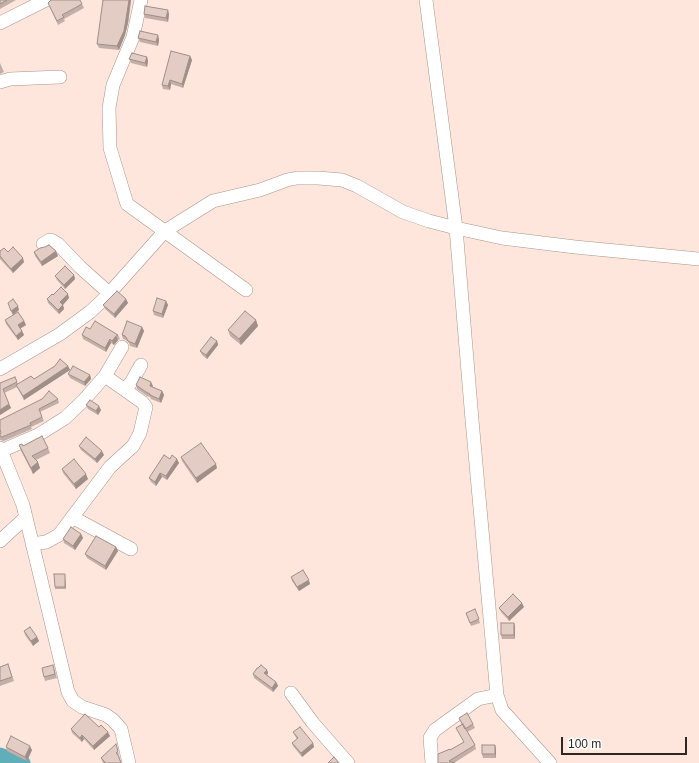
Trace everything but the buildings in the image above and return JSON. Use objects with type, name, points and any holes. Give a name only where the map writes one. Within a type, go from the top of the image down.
[{"type":"street","points":[[0,23],[46,0]]},
{"type":"street","points":[[141,0],[133,37],[113,85],[109,108],[110,148],[127,204],[246,290]]},
{"type":"street","points":[[426,0],[456,228],[497,695],[502,710],[550,763]]},
{"type":"street","points":[[0,82],[10,79],[60,78]]},
{"type":"street","points":[[0,369],[60,334],[90,312],[165,232],[213,201],[260,190],[297,178],[342,180],[357,186],[403,212],[429,221],[502,238],[574,247],[699,258]]},
{"type":"street","points":[[43,244],[50,240],[58,244],[109,293]]},
{"type":"street","points":[[122,347],[105,376],[83,402],[65,418],[38,435],[1,450],[23,505],[68,692],[73,701],[82,707],[106,715],[113,720],[120,729],[129,763]]},
{"type":"street","points":[[125,390],[141,365]]},
{"type":"street","points":[[32,544],[46,542],[59,535],[110,467],[132,446],[140,432],[146,407],[142,402],[105,376]]},
{"type":"street","points":[[0,541],[26,517]]},
{"type":"street","points":[[72,517],[131,549]]},
{"type":"street","points":[[291,693],[312,723],[348,763]]},
{"type":"street","points":[[432,763],[430,738],[435,730],[478,699],[497,695]]},
{"type":"waterway","points":[[0,755],[23,763]]}]
